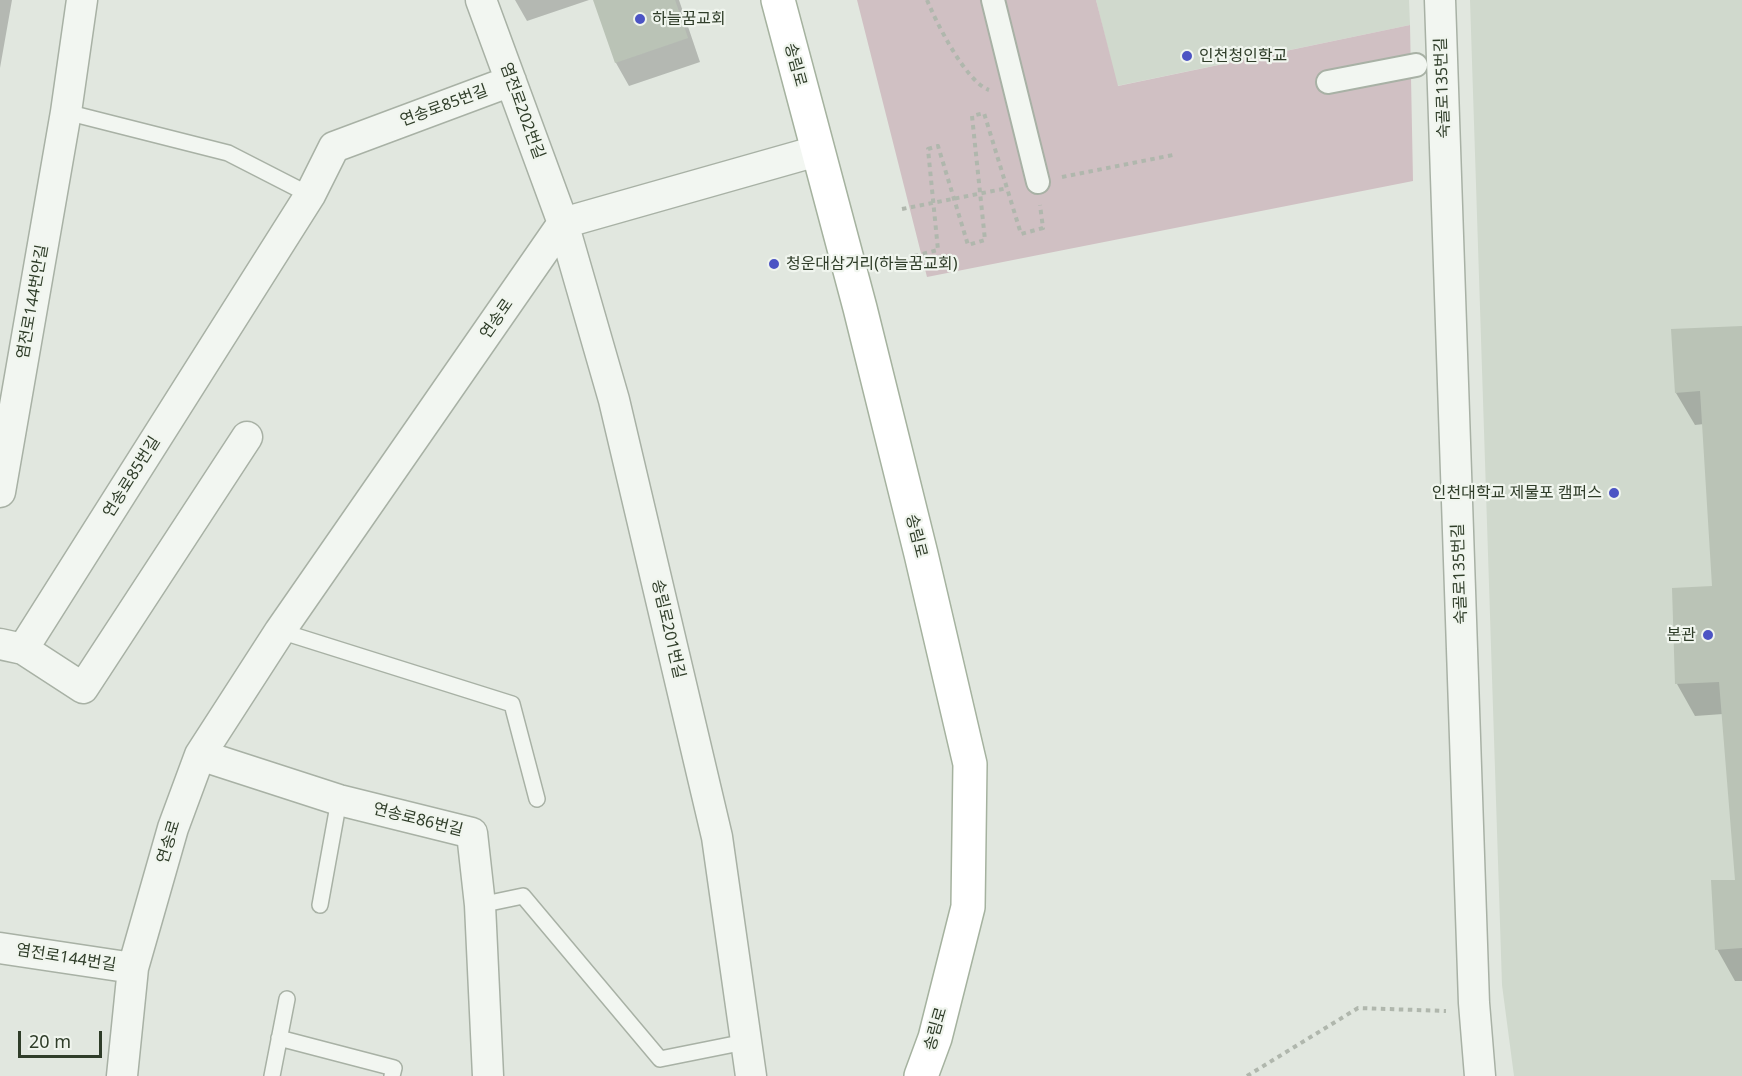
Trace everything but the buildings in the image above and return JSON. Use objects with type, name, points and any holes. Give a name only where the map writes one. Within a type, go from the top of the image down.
[{"type":"main road","name":"송림로","points":[[778,0],[860,308],[970,764],[968,907],[935,1038],[921,1076]]},
{"type":"street","name":"염전로144번안길","points":[[0,492],[66,112],[82,0]]},
{"type":"street","name":"염전로202번길","points":[[481,0],[563,223]]},
{"type":"street","points":[[993,0],[1038,182]]},
{"type":"street","name":"숙골로135번길","points":[[1440,0],[1474,1004],[1480,1076]]},
{"type":"street","points":[[1328,82],[1416,65]]},
{"type":"street","name":"연송로85번길","points":[[247,437],[83,688],[11,647],[310,195],[334,147],[511,81]]},
{"type":"street","points":[[563,223],[817,151]]},
{"type":"street","name":"연송로","points":[[122,1076],[133,968],[173,828],[200,754],[280,631],[563,223]]},
{"type":"street","name":"송림로201번길","points":[[563,223],[614,400],[717,837],[751,1076]]},
{"type":"street","name":"연송로86번길","points":[[200,754],[339,800],[472,833],[480,905],[488,1076]]},
{"type":"street","name":"염전로144번길","points":[[0,948],[133,968]]},
{"type":"lane","points":[[66,112],[228,153],[310,195]]},
{"type":"lane","points":[[280,631],[512,704],[537,799]]},
{"type":"lane","points":[[320,905],[339,800]]},
{"type":"lane","points":[[480,905],[523,896],[660,1059],[745,1042]]},
{"type":"lane","points":[[272,1076],[287,999]]},
{"type":"lane","points":[[279,1038],[394,1068],[392,1076]]},
{"type":"path","points":[[927,0],[939,26],[975,81],[995,92],[1016,93]]},
{"type":"path","points":[[914,256],[938,250],[928,149],[938,146],[968,245],[985,240],[972,116],[984,113],[1021,234],[1043,228],[1038,182]]},
{"type":"path","points":[[1247,1076],[1358,1008],[1447,1011]]},
{"type":"shaded area","points":[[857,0],[1096,0],[1118,86],[1410,25],[1413,181],[927,277]]},
{"type":"shaded area","name":"인천청인학교","points":[[1096,0],[1409,0],[1410,25],[1117,86]]},
{"type":"shaded area","name":"인천대학교 제물포 캠퍼스","points":[[1470,0],[1742,0],[1742,1076],[1514,1076],[1502,985]]},
{"type":"place","name":"하늘꿈교회","points":[[640,19]]},
{"type":"place","name":"인천청인학교","points":[[1187,56]]},
{"type":"place","name":"청운대삼거리(하늘꿈교회)","points":[[774,264]]},
{"type":"place","name":"인천대학교 제물포 캠퍼스","points":[[1614,493]]},
{"type":"place","name":"본관","points":[[1708,635]]}]
